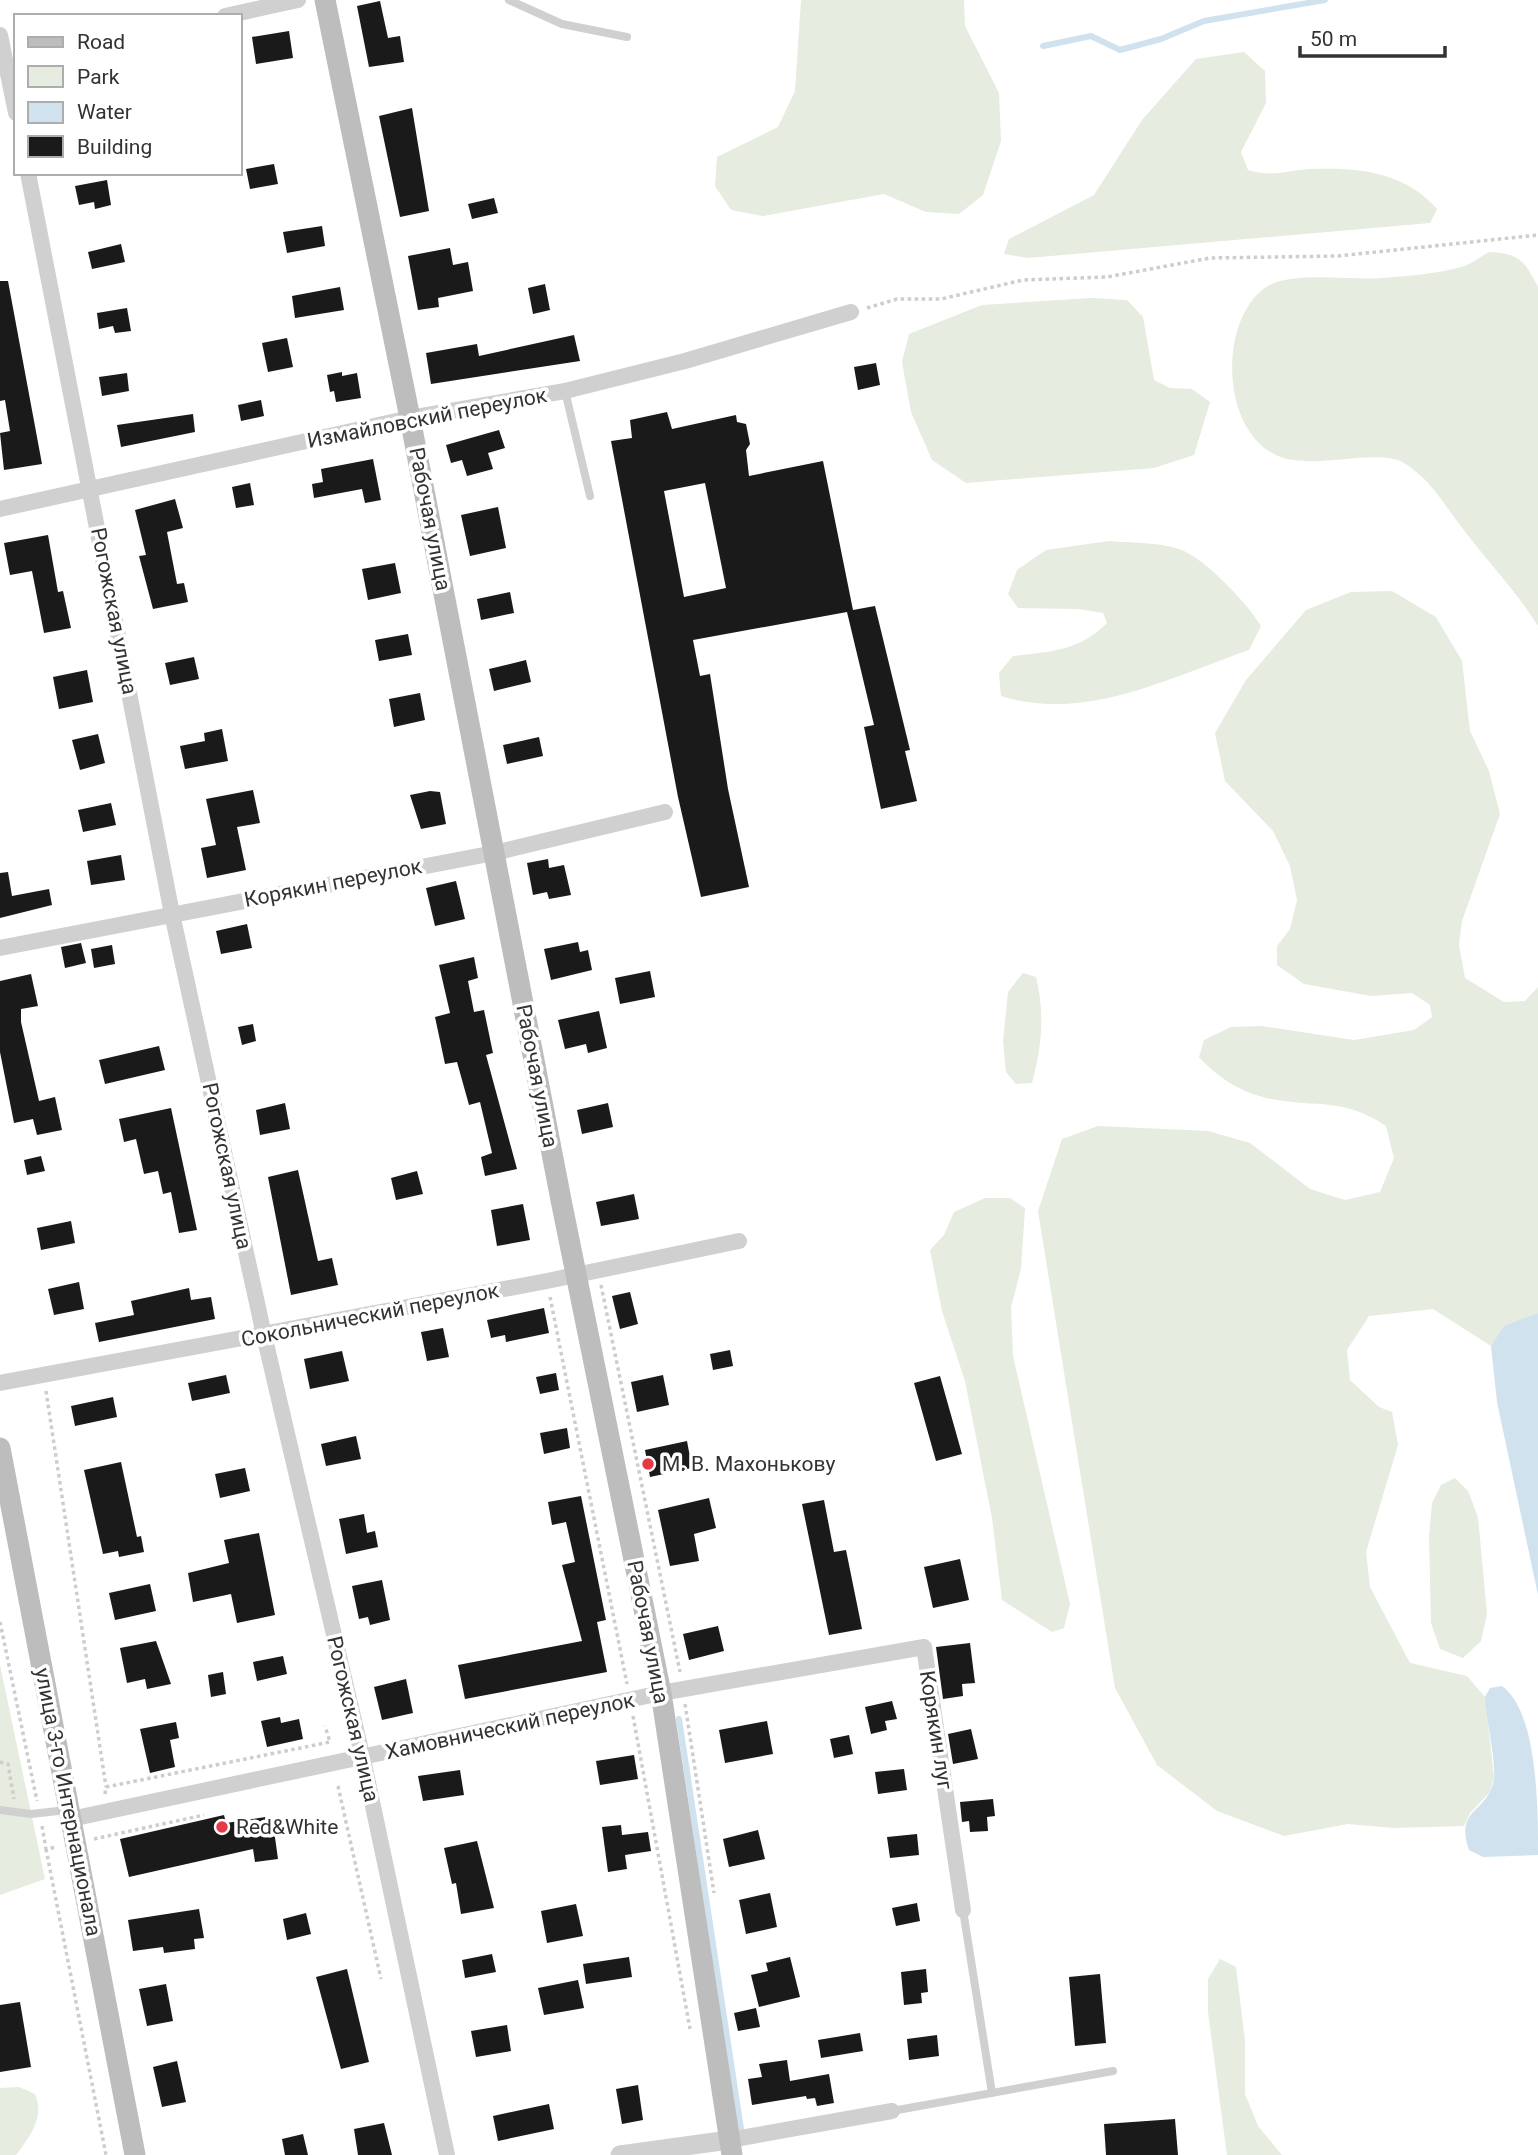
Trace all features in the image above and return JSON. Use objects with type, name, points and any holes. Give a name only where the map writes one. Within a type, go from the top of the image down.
[{"type":"main road","name":"Рабочая улица","points":[[325,0],[410,418],[576,1276],[662,1693],[731,2147]]},
{"type":"main road","name":"улица 3-го Интернационала","points":[[0,1448],[70,1814],[85,1841],[135,2155]]},
{"type":"street","points":[[234,14],[298,0]]},
{"type":"street","points":[[0,35],[14,102]]},
{"type":"street","name":"Рогожская улица","points":[[28,175],[172,914],[264,1335],[363,1759],[447,2155]]},
{"type":"street","name":"Измайловский переулок","points":[[0,509],[410,418],[565,391],[851,312]]},
{"type":"street","name":"Корякин переулок","points":[[0,948],[494,853],[665,812]]},
{"type":"street","name":"Сокольнический переулок","points":[[0,1383],[576,1276],[739,1241]]},
{"type":"street","name":"Корякин луг","points":[[662,1693],[924,1647],[963,1910]]},
{"type":"street","name":"Хамовнический переулок","points":[[70,1814],[100,1813],[363,1759],[662,1693]]},
{"type":"street","points":[[620,2155],[731,2147],[891,2111]]},
{"type":"lane","points":[[509,0],[562,24],[627,37]]},
{"type":"lane","points":[[565,391],[590,496]]},
{"type":"lane","points":[[0,1810],[17,1814],[70,1814]]},
{"type":"lane","points":[[963,1910],[992,2093]]},
{"type":"lane","points":[[891,2111],[1113,2071]]},
{"type":"path","points":[[851,312],[897,299],[941,299],[1023,280],[1107,277],[1210,258],[1338,256],[1538,235]]},
{"type":"path","points":[[43,1375],[106,1787],[100,1813],[85,1841]]},
{"type":"path","points":[[0,1622],[106,2155]]},
{"type":"path","points":[[106,1787],[330,1742],[325,1726]]},
{"type":"path","points":[[0,1762],[8,1765],[17,1814]]},
{"type":"path","points":[[338,1786],[381,1979]]},
{"type":"path","points":[[46,1849],[204,1815]]},
{"type":"green space","points":[[801,0],[964,0],[965,26],[999,93],[1001,141],[983,195],[959,214],[926,212],[884,194],[763,216],[731,210],[715,186],[717,157],[778,127],[795,91]]},
{"type":"green space","points":[[1244,52],[1265,71],[1266,103],[1241,152],[1248,170],[1274,173],[1347,169],[1380,174],[1411,187],[1437,209],[1430,223],[1028,258],[1004,254],[1009,239],[1094,195],[1142,120],[1196,59]]},
{"type":"green space","points":[[1489,252],[1507,254],[1520,260],[1538,287],[1538,626],[1435,491],[1414,470],[1393,459],[1378,457],[1309,461],[1278,456],[1259,443],[1246,425],[1237,403],[1232,378],[1233,352],[1238,328],[1248,307],[1262,290],[1273,284],[1302,278],[1369,279],[1432,273],[1464,266]]},
{"type":"green space","points":[[1091,298],[1127,300],[1143,317],[1154,380],[1170,388],[1192,389],[1210,402],[1194,455],[1154,468],[966,483],[932,460],[911,412],[902,362],[909,334],[982,305]]},
{"type":"green space","points":[[1109,541],[1179,549],[1213,571],[1236,594],[1261,626],[1249,650],[1158,684],[1095,700],[1064,704],[1032,703],[1001,696],[999,673],[1013,656],[1075,645],[1107,623],[1103,613],[1079,609],[1018,608],[1008,594],[1017,570],[1046,550]]},
{"type":"green space","points":[[1392,591],[1436,617],[1462,661],[1470,731],[1489,771],[1500,814],[1462,921],[1459,945],[1465,978],[1504,1002],[1525,1001],[1538,987],[1538,1313],[1505,1326],[1491,1346],[1433,1309],[1369,1316],[1347,1350],[1350,1380],[1379,1407],[1392,1412],[1398,1445],[1366,1552],[1370,1587],[1410,1663],[1467,1676],[1485,1697],[1494,1777],[1490,1792],[1470,1813],[1464,1826],[1394,1828],[1348,1824],[1284,1836],[1217,1811],[1157,1765],[1115,1688],[1038,1211],[1062,1139],[1098,1126],[1208,1131],[1250,1143],[1310,1189],[1345,1200],[1380,1192],[1394,1158],[1386,1126],[1371,1117],[1343,1107],[1288,1102],[1251,1093],[1214,1072],[1199,1057],[1204,1040],[1231,1027],[1261,1026],[1354,1040],[1414,1030],[1432,1017],[1430,1005],[1412,993],[1371,996],[1304,984],[1277,965],[1277,946],[1290,929],[1297,900],[1290,866],[1273,831],[1225,781],[1215,733],[1246,680],[1306,610],[1351,592]]},
{"type":"green space","points":[[1023,973],[1036,977],[1041,1004],[1041,1030],[1032,1083],[1016,1084],[1006,1072],[1003,1041],[1008,992]]},
{"type":"green space","points":[[985,1198],[1010,1198],[1025,1208],[1021,1269],[1011,1307],[1013,1356],[1070,1604],[1064,1628],[1052,1632],[1002,1600],[992,1518],[965,1381],[942,1311],[930,1250],[944,1235],[954,1212]]},
{"type":"green space","points":[[1455,1478],[1468,1491],[1478,1517],[1487,1614],[1481,1641],[1463,1658],[1440,1649],[1431,1623],[1429,1537],[1432,1503],[1441,1485]]},
{"type":"green space","points":[[0,1665],[45,1879],[0,1895]]},
{"type":"green space","points":[[1220,1959],[1236,1967],[1245,2041],[1245,2094],[1258,2126],[1282,2155],[1227,2155],[1208,2012],[1208,1979]]},
{"type":"green space","points":[[19,2087],[35,2094],[38,2103],[37,2119],[31,2134],[16,2155],[0,2155],[0,2088]]},
{"type":"water","points":[[1538,1313],[1538,1595],[1497,1402],[1491,1346],[1504,1326]]},
{"type":"water","points":[[1502,1686],[1514,1699],[1523,1717],[1529,1739],[1536,1788],[1538,1855],[1483,1857],[1469,1850],[1466,1836],[1469,1818],[1486,1798],[1494,1779],[1485,1697],[1490,1688]]},
{"type":"building","points":[[380,1],[388,38],[400,36],[404,62],[369,67],[357,6]]},
{"type":"building","points":[[289,31],[293,58],[256,64],[252,37]]},
{"type":"building","points":[[412,108],[429,211],[400,217],[379,116]]},
{"type":"building","points":[[274,164],[278,184],[250,189],[246,169]]},
{"type":"building","points":[[107,180],[111,205],[95,209],[94,202],[79,205],[75,186]]},
{"type":"building","points":[[494,198],[498,213],[472,219],[468,204]]},
{"type":"building","points":[[322,226],[325,246],[287,253],[283,232]]},
{"type":"building","points":[[121,244],[125,262],[92,269],[88,252]]},
{"type":"building","points":[[450,248],[453,265],[468,262],[473,291],[438,298],[439,307],[418,310],[408,256]]},
{"type":"building","points":[[0,281],[8,281],[42,464],[4,470],[0,433],[10,431],[5,400],[0,401]]},
{"type":"building","points":[[545,284],[550,310],[533,314],[528,288]]},
{"type":"building","points":[[340,287],[344,310],[295,318],[292,296]]},
{"type":"building","points":[[127,308],[131,331],[115,333],[113,326],[99,329],[97,313]]},
{"type":"building","points":[[574,335],[580,361],[431,384],[426,353],[477,344],[479,356]]},
{"type":"building","points":[[287,338],[293,367],[268,372],[262,343]]},
{"type":"building","points":[[876,363],[880,385],[858,390],[854,367]]},
{"type":"building","points":[[342,372],[342,376],[357,373],[361,398],[336,402],[334,391],[330,392],[327,375]]},
{"type":"building","points":[[127,373],[129,391],[102,396],[99,377]]},
{"type":"building","points":[[261,400],[264,416],[241,421],[238,405]]},
{"type":"building","points":[[667,412],[672,429],[736,415],[737,422],[746,424],[750,444],[746,450],[749,476],[823,461],[853,610],[875,606],[910,750],[905,751],[917,801],[881,809],[864,727],[874,725],[847,612],[693,640],[700,676],[710,674],[728,789],[749,887],[701,897],[678,797],[611,441],[632,438],[630,420]],"holes":[[[705,483],[726,588],[684,597],[664,491]]]},
{"type":"building","points":[[193,414],[195,432],[121,447],[117,425]]},
{"type":"building","points":[[499,430],[505,448],[488,453],[493,469],[467,476],[462,460],[451,463],[446,445]]},
{"type":"building","points":[[373,459],[381,500],[365,503],[362,489],[314,498],[312,484],[323,482],[321,469]]},
{"type":"building","points":[[250,483],[254,505],[236,508],[232,487]]},
{"type":"building","points":[[175,499],[183,528],[167,532],[177,584],[184,583],[188,602],[153,609],[139,556],[146,555],[135,510]]},
{"type":"building","points":[[498,507],[506,548],[470,556],[461,515]]},
{"type":"building","points":[[48,535],[58,592],[63,591],[71,628],[44,633],[32,571],[10,575],[4,543]]},
{"type":"building","points":[[395,563],[401,593],[368,600],[362,569]]},
{"type":"building","points":[[510,592],[514,613],[481,620],[477,599]]},
{"type":"building","points":[[408,634],[412,655],[379,661],[375,640]]},
{"type":"building","points":[[194,657],[199,679],[170,685],[165,663]]},
{"type":"building","points":[[526,660],[531,682],[494,691],[489,669]]},
{"type":"building","points":[[87,670],[93,702],[59,709],[53,677]]},
{"type":"building","points":[[420,693],[425,720],[394,727],[389,699]]},
{"type":"building","points":[[222,729],[228,761],[185,769],[180,746],[205,741],[204,733]]},
{"type":"building","points":[[98,734],[105,763],[80,770],[72,740]]},
{"type":"building","points":[[539,737],[543,756],[507,764],[503,745]]},
{"type":"building","points":[[253,790],[260,823],[237,827],[246,870],[207,878],[201,848],[216,845],[206,799]]},
{"type":"building","points":[[440,792],[446,824],[421,829],[410,795]]},
{"type":"building","points":[[111,803],[116,825],[83,832],[78,810]]},
{"type":"building","points":[[121,855],[125,880],[91,885],[87,861]]},
{"type":"building","points":[[548,859],[549,868],[564,865],[571,895],[549,899],[547,892],[533,895],[527,863]]},
{"type":"building","points":[[8,872],[12,896],[49,889],[52,905],[0,918],[0,873]]},
{"type":"building","points":[[456,881],[465,919],[435,926],[426,888]]},
{"type":"building","points":[[247,924],[252,948],[221,954],[216,931]]},
{"type":"building","points":[[578,942],[580,952],[588,950],[592,970],[551,980],[544,949]]},
{"type":"building","points":[[81,943],[86,963],[65,968],[61,947]]},
{"type":"building","points":[[112,945],[115,964],[94,968],[91,949]]},
{"type":"building","points":[[474,957],[478,978],[468,981],[474,1012],[484,1010],[493,1053],[486,1055],[517,1169],[485,1176],[481,1157],[492,1153],[480,1102],[469,1105],[457,1062],[445,1064],[435,1017],[450,1013],[439,965]]},
{"type":"building","points":[[650,971],[655,997],[620,1004],[615,978]]},
{"type":"building","points":[[31,974],[38,1006],[21,1009],[21,1022],[39,1101],[55,1097],[62,1130],[37,1135],[33,1119],[14,1123],[0,1052],[0,981]]},
{"type":"building","points":[[599,1011],[607,1048],[588,1053],[586,1044],[565,1049],[558,1020]]},
{"type":"building","points":[[253,1024],[256,1041],[242,1045],[238,1027]]},
{"type":"building","points":[[159,1046],[165,1070],[105,1084],[99,1060]]},
{"type":"building","points":[[285,1103],[290,1129],[260,1135],[256,1110]]},
{"type":"building","points":[[608,1103],[613,1127],[582,1134],[577,1110]]},
{"type":"building","points":[[171,1108],[197,1230],[179,1233],[171,1192],[163,1194],[158,1171],[144,1174],[136,1139],[124,1142],[119,1119]]},
{"type":"building","points":[[41,1156],[45,1171],[27,1175],[24,1160]]},
{"type":"building","points":[[298,1170],[318,1261],[332,1258],[338,1285],[291,1295],[268,1177]]},
{"type":"building","points":[[417,1171],[423,1194],[396,1200],[391,1178]]},
{"type":"building","points":[[634,1194],[639,1219],[601,1226],[596,1202]]},
{"type":"building","points":[[523,1204],[530,1240],[497,1246],[491,1210]]},
{"type":"building","points":[[71,1221],[75,1243],[41,1250],[37,1228]]},
{"type":"building","points":[[79,1282],[84,1309],[54,1315],[48,1289]]},
{"type":"building","points":[[189,1288],[191,1300],[211,1297],[215,1319],[99,1342],[95,1323],[134,1315],[131,1301]]},
{"type":"building","points":[[630,1292],[638,1324],[620,1329],[612,1296]]},
{"type":"building","points":[[544,1308],[549,1333],[506,1342],[505,1335],[491,1338],[487,1320]]},
{"type":"building","points":[[443,1328],[449,1357],[427,1361],[421,1332]]},
{"type":"building","points":[[730,1350],[733,1366],[713,1370],[710,1354]]},
{"type":"building","points":[[342,1351],[349,1381],[310,1389],[304,1359]]},
{"type":"building","points":[[556,1373],[559,1390],[540,1394],[536,1377]]},
{"type":"building","points":[[226,1375],[230,1393],[192,1401],[188,1383]]},
{"type":"building","points":[[663,1375],[669,1405],[637,1412],[631,1382]]},
{"type":"building","points":[[940,1376],[962,1454],[936,1461],[914,1383]]},
{"type":"building","points":[[113,1397],[117,1417],[75,1426],[71,1406]]},
{"type":"building","points":[[567,1428],[570,1448],[544,1454],[540,1433]]},
{"type":"building","points":[[356,1436],[361,1459],[326,1466],[321,1444]]},
{"type":"building","points":[[687,1441],[692,1468],[650,1477],[645,1450]]},
{"type":"building","points":[[121,1462],[137,1537],[141,1536],[144,1552],[119,1557],[118,1551],[103,1554],[84,1470]]},
{"type":"building","points":[[245,1468],[250,1491],[220,1498],[215,1474]]},
{"type":"building","points":[[581,1496],[606,1620],[597,1622],[607,1672],[465,1699],[458,1665],[582,1641],[562,1565],[575,1562],[566,1522],[552,1525],[548,1502]]},
{"type":"building","points":[[709,1498],[716,1528],[694,1534],[699,1561],[670,1566],[658,1510]]},
{"type":"building","points":[[824,1500],[834,1552],[846,1550],[862,1629],[829,1635],[802,1504]]},
{"type":"building","points":[[364,1514],[367,1533],[375,1531],[378,1547],[346,1554],[339,1519]]},
{"type":"building","points":[[259,1533],[275,1615],[237,1623],[231,1594],[193,1602],[188,1573],[229,1563],[224,1540]]},
{"type":"building","points":[[960,1559],[969,1600],[933,1608],[924,1567]]},
{"type":"building","points":[[382,1580],[390,1620],[370,1625],[368,1617],[359,1619],[352,1586]]},
{"type":"building","points":[[150,1584],[156,1611],[115,1620],[109,1593]]},
{"type":"building","points":[[718,1626],[724,1651],[689,1660],[683,1634]]},
{"type":"building","points":[[156,1641],[171,1684],[147,1689],[145,1679],[127,1683],[120,1648]]},
{"type":"building","points":[[970,1643],[975,1683],[962,1684],[963,1696],[943,1699],[936,1647]]},
{"type":"building","points":[[283,1656],[287,1674],[257,1681],[253,1662]]},
{"type":"building","points":[[223,1672],[226,1694],[211,1697],[208,1675]]},
{"type":"building","points":[[406,1679],[413,1713],[382,1720],[374,1687]]},
{"type":"building","points":[[892,1701],[897,1719],[885,1721],[887,1730],[871,1734],[865,1707]]},
{"type":"building","points":[[280,1717],[281,1723],[299,1719],[303,1739],[267,1747],[261,1721]]},
{"type":"building","points":[[767,1721],[773,1754],[725,1763],[719,1730]]},
{"type":"building","points":[[176,1722],[179,1738],[170,1740],[175,1767],[150,1773],[140,1729]]},
{"type":"building","points":[[971,1729],[978,1759],[953,1764],[948,1734]]},
{"type":"building","points":[[849,1735],[853,1754],[834,1758],[830,1739]]},
{"type":"building","points":[[634,1755],[638,1779],[600,1785],[596,1761]]},
{"type":"building","points":[[904,1769],[907,1790],[878,1794],[875,1772]]},
{"type":"building","points":[[460,1770],[464,1795],[423,1801],[418,1776]]},
{"type":"building","points":[[993,1799],[995,1816],[987,1817],[988,1831],[970,1832],[969,1821],[962,1822],[960,1802]]},
{"type":"building","points":[[224,1815],[226,1823],[272,1816],[278,1859],[255,1862],[253,1849],[129,1877],[120,1839]]},
{"type":"building","points":[[621,1825],[622,1835],[648,1832],[651,1851],[625,1855],[627,1869],[608,1872],[602,1827]]},
{"type":"building","points":[[758,1830],[765,1859],[729,1867],[723,1839]]},
{"type":"building","points":[[917,1834],[919,1855],[890,1858],[887,1837]]},
{"type":"building","points":[[477,1841],[494,1908],[461,1914],[456,1883],[452,1884],[444,1848]]},
{"type":"building","points":[[770,1893],[777,1927],[746,1934],[739,1900]]},
{"type":"building","points":[[917,1903],[920,1921],[896,1926],[892,1908]]},
{"type":"building","points":[[576,1904],[583,1936],[547,1943],[541,1911]]},
{"type":"building","points":[[199,1909],[204,1938],[194,1939],[195,1949],[164,1953],[163,1947],[133,1951],[128,1920]]},
{"type":"building","points":[[306,1913],[311,1934],[287,1940],[283,1919]]},
{"type":"building","points":[[492,1954],[496,1972],[465,1978],[462,1960]]},
{"type":"building","points":[[629,1957],[632,1977],[586,1984],[583,1964]]},
{"type":"building","points":[[790,1957],[800,1997],[759,2007],[751,1975],[768,1971],[766,1963]]},
{"type":"building","points":[[347,1969],[369,2062],[341,2069],[316,1977]]},
{"type":"building","points":[[926,1969],[928,1992],[921,1993],[922,2003],[904,2005],[901,1972]]},
{"type":"building","points":[[1100,1974],[1106,2043],[1075,2046],[1069,1977]]},
{"type":"building","points":[[578,1980],[584,2008],[544,2015],[538,1988]]},
{"type":"building","points":[[166,1984],[173,2021],[147,2026],[139,1989]]},
{"type":"building","points":[[20,2002],[31,2067],[0,2072],[0,2005]]},
{"type":"building","points":[[756,2008],[760,2027],[738,2031],[734,2013]]},
{"type":"building","points":[[507,2025],[511,2051],[476,2057],[471,2031]]},
{"type":"building","points":[[860,2033],[863,2051],[821,2058],[818,2040]]},
{"type":"building","points":[[937,2035],[939,2056],[909,2060],[907,2039]]},
{"type":"building","points":[[787,2060],[790,2081],[829,2074],[834,2103],[817,2106],[815,2098],[807,2099],[806,2096],[752,2105],[748,2079],[762,2077],[759,2064]]},
{"type":"building","points":[[177,2061],[186,2102],[162,2107],[153,2067]]},
{"type":"building","points":[[638,2085],[643,2120],[622,2124],[616,2089]]},
{"type":"building","points":[[549,2104],[554,2129],[498,2141],[493,2116]]},
{"type":"building","points":[[1175,2119],[1178,2155],[1106,2155],[1104,2124]]},
{"type":"building","points":[[384,2123],[392,2155],[358,2155],[354,2129]]},
{"type":"building","points":[[303,2134],[308,2155],[285,2155],[282,2139]]},
{"type":"waterway","points":[[1043,46],[1091,36],[1120,50],[1161,39],[1204,21],[1325,0]]},
{"type":"waterway","points":[[679,1719],[741,2129]]},
{"type":"place","name":"М. В. Махонькову","points":[[648,1464]]},
{"type":"place","name":"Red&White","points":[[222,1827]]}]
